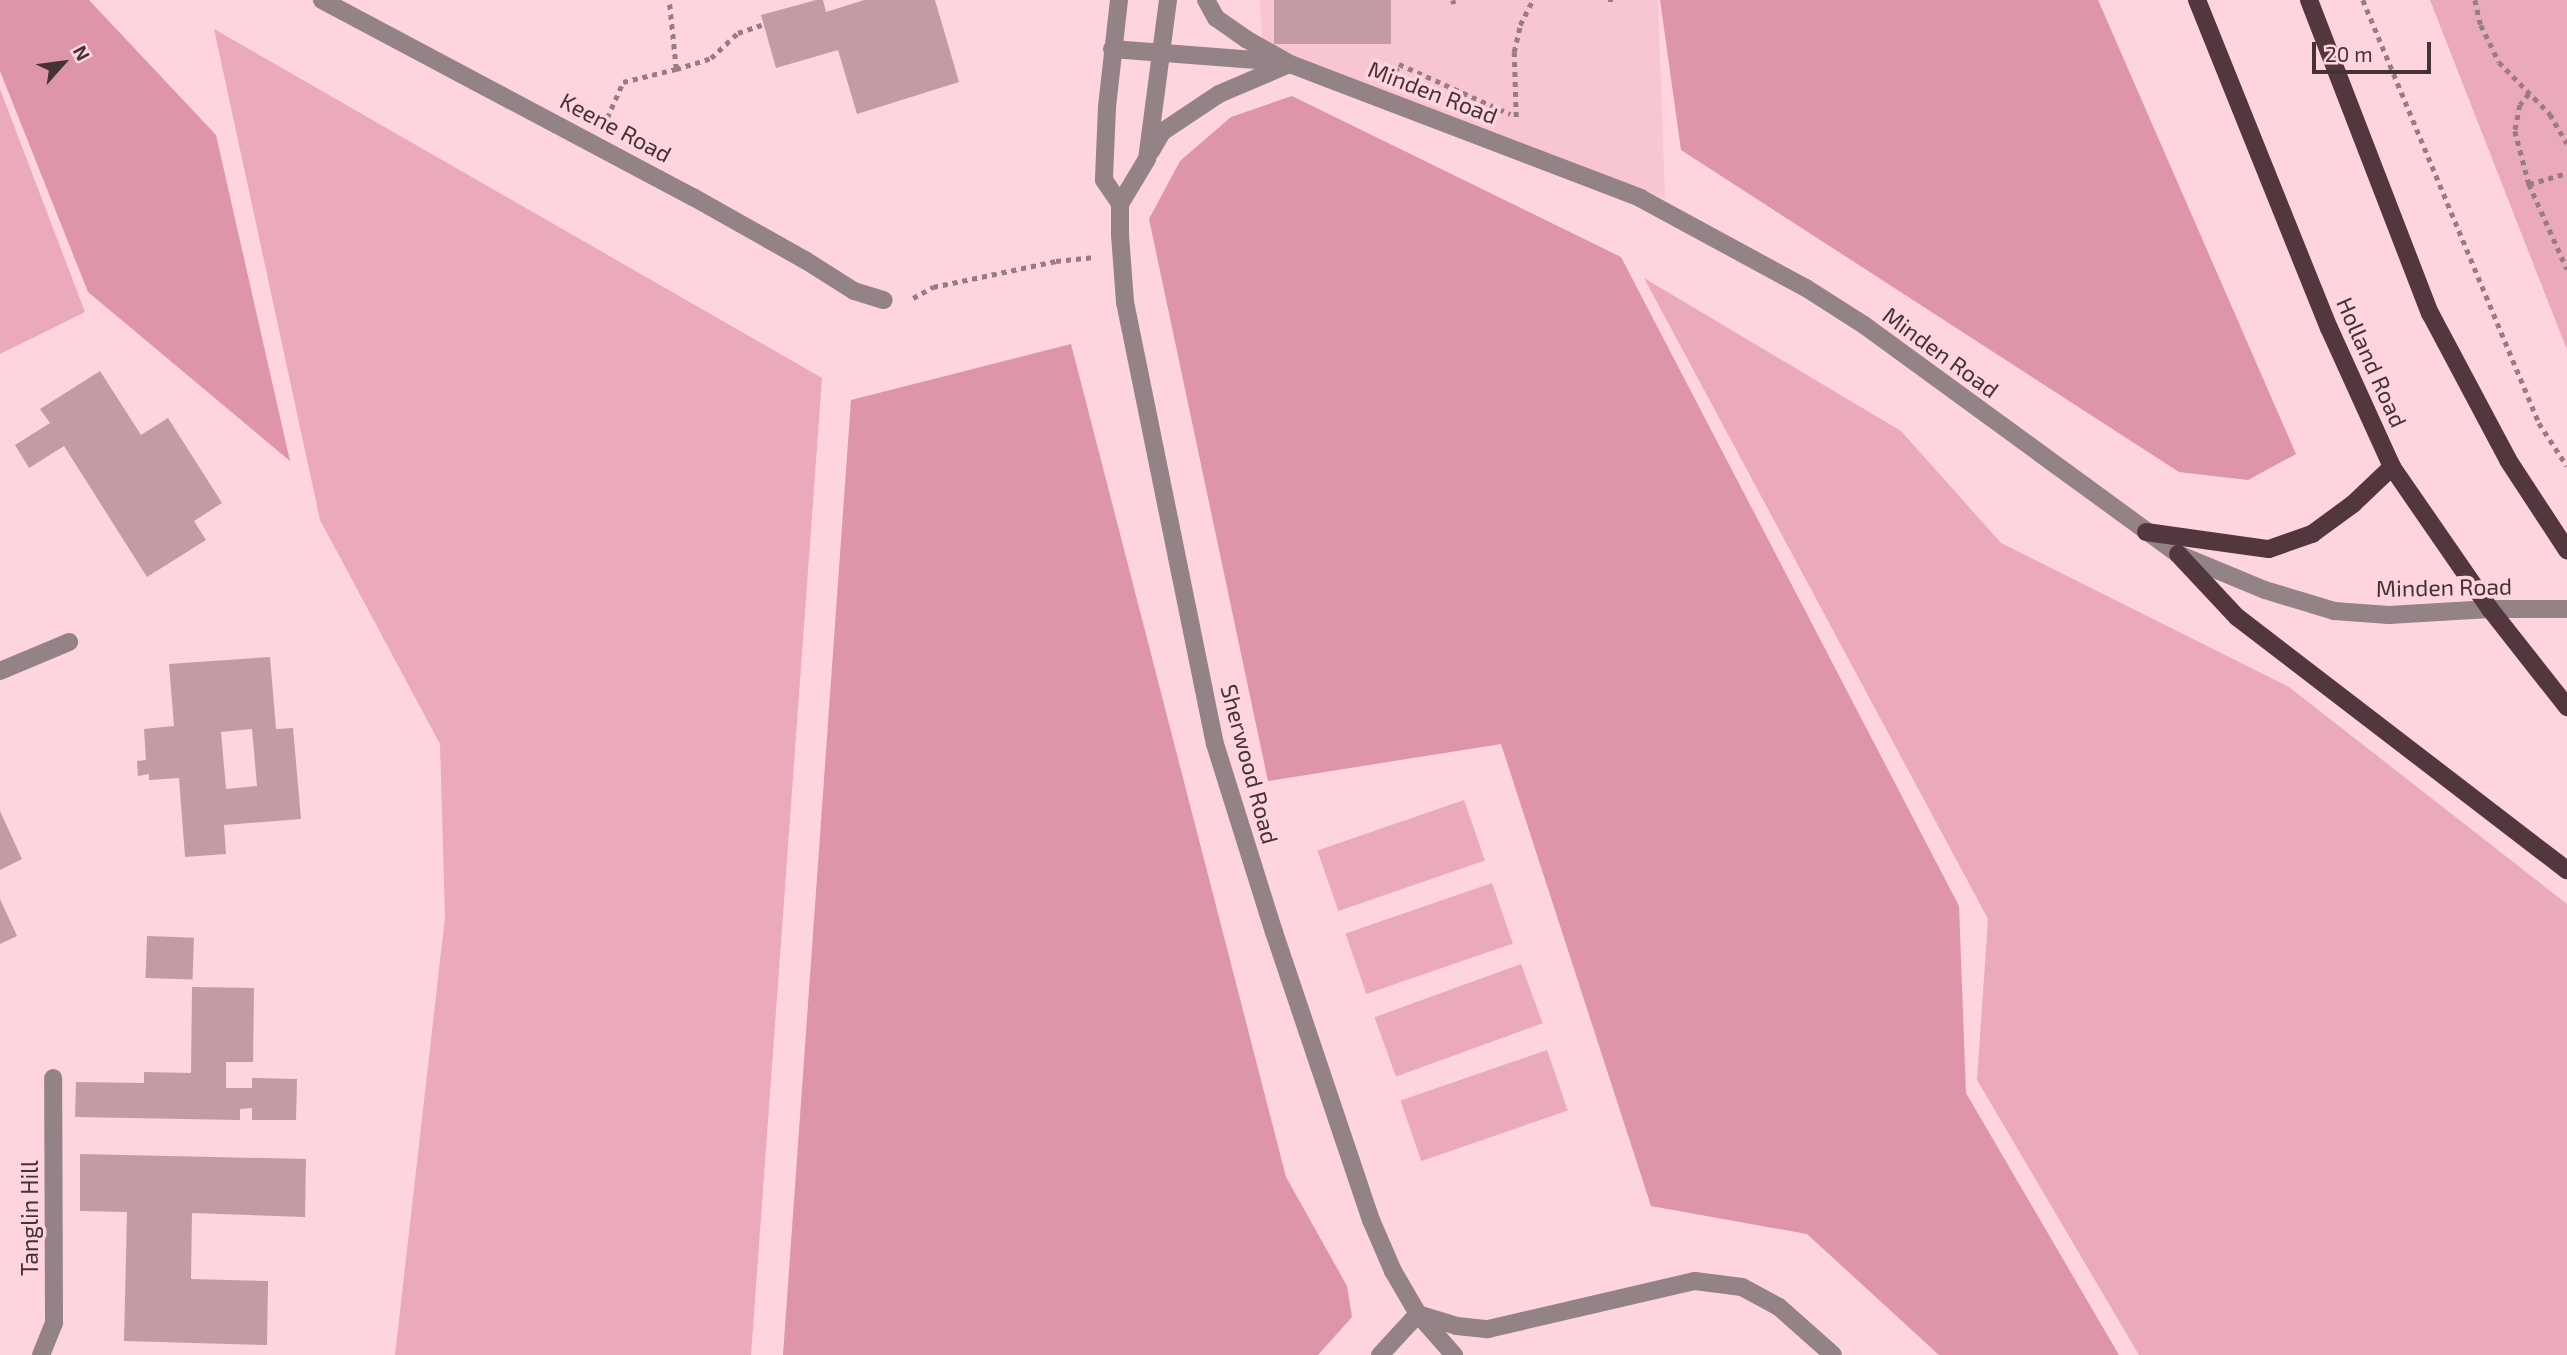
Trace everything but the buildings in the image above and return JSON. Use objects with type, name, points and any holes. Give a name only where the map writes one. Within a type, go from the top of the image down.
[{"type":"main road","name":"Holland Road","points":[[2197,0],[2329,328],[2392,467],[2490,609],[2567,707]]},
{"type":"main road","points":[[2309,0],[2430,313],[2508,460],[2567,550]]},
{"type":"main road","points":[[2146,532],[2269,549],[2312,534],[2353,504],[2392,467]]},
{"type":"main road","points":[[2178,554],[2237,617],[2567,870]]},
{"type":"street","name":"Keene Road","points":[[322,0],[600,146],[805,260],[854,291],[884,300]]},
{"type":"street","name":"Sherwood Road","points":[[1119,0],[1112,48],[1104,180],[1120,204],[1125,302],[1215,744],[1270,920],[1371,1220],[1393,1271],[1418,1314],[1454,1355]]},
{"type":"street","points":[[1147,159],[1164,52],[1168,0]]},
{"type":"street","name":"Minden Road","points":[[1206,0],[1216,18],[1290,64],[1640,198],[1806,288],[1864,325],[2178,554],[2264,590],[2334,611],[2389,615],[2490,609],[2567,610]]},
{"type":"street","name":"Minden Road","points":[[1112,48],[1290,64]]},
{"type":"street","points":[[1120,204],[1162,132],[1219,94],[1290,64]]},
{"type":"street","points":[[0,671],[69,642]]},
{"type":"street","name":"Tanglin Hill","points":[[41,1355],[54,1323],[53,1078]]},
{"type":"street","points":[[1380,1355],[1418,1314],[1457,1326],[1488,1329],[1695,1281],[1742,1287],[1779,1307],[1833,1355]]},
{"type":"path","points":[[669,0],[676,69]]},
{"type":"path","points":[[1517,117],[1514,52],[1520,25],[1533,0]]},
{"type":"path","points":[[1608,0],[1614,0]]},
{"type":"path","points":[[2363,0],[2539,423],[2567,466]]},
{"type":"path","points":[[2475,0],[2481,25],[2498,62],[2550,114],[2567,144]]},
{"type":"path","points":[[600,146],[609,112],[623,82],[711,58],[738,33],[764,24]]},
{"type":"path","points":[[1383,99],[1399,64],[1529,122]]},
{"type":"path","points":[[2529,94],[2520,105],[2515,131],[2529,184],[2567,269]]},
{"type":"path","points":[[2529,184],[2567,173]]},
{"type":"shaded area","points":[[0,0],[89,0],[216,135],[290,461],[88,292],[0,71]]},
{"type":"shaded area","points":[[1260,0],[1658,0],[1665,199],[1281,52],[1262,42]]},
{"type":"shaded area","points":[[1660,0],[2098,0],[2296,454],[2248,480],[2179,472],[1681,150]]},
{"type":"shaded area","points":[[2430,0],[2567,0],[2567,350]]},
{"type":"shaded area","points":[[214,29],[822,378],[751,1355],[395,1355],[445,917],[440,744],[320,520]]},
{"type":"shaded area","points":[[0,89],[85,312],[0,354]]},
{"type":"shaded area","points":[[1292,96],[1621,257],[1959,906],[1966,1093],[2119,1355],[1939,1355],[1807,1234],[1651,1206],[1501,744],[1268,781],[1149,219],[1180,161],[1231,117]]},
{"type":"shaded area","points":[[1644,278],[1901,431],[2001,543],[2289,687],[2567,904],[2567,1355],[2139,1355],[1977,1080],[1988,919]]},
{"type":"shaded area","points":[[1071,344],[1286,1177],[1347,1286],[1352,1317],[1318,1355],[783,1355],[851,400]]},
{"type":"shaded area","points":[[1464,800],[1485,861],[1338,911],[1317,850]]},
{"type":"shaded area","points":[[1492,883],[1513,944],[1366,994],[1345,933]]},
{"type":"shaded area","points":[[1521,964],[1543,1023],[1396,1077],[1374,1017]]},
{"type":"shaded area","points":[[1547,1050],[1568,1111],[1421,1161],[1400,1100]]}]
